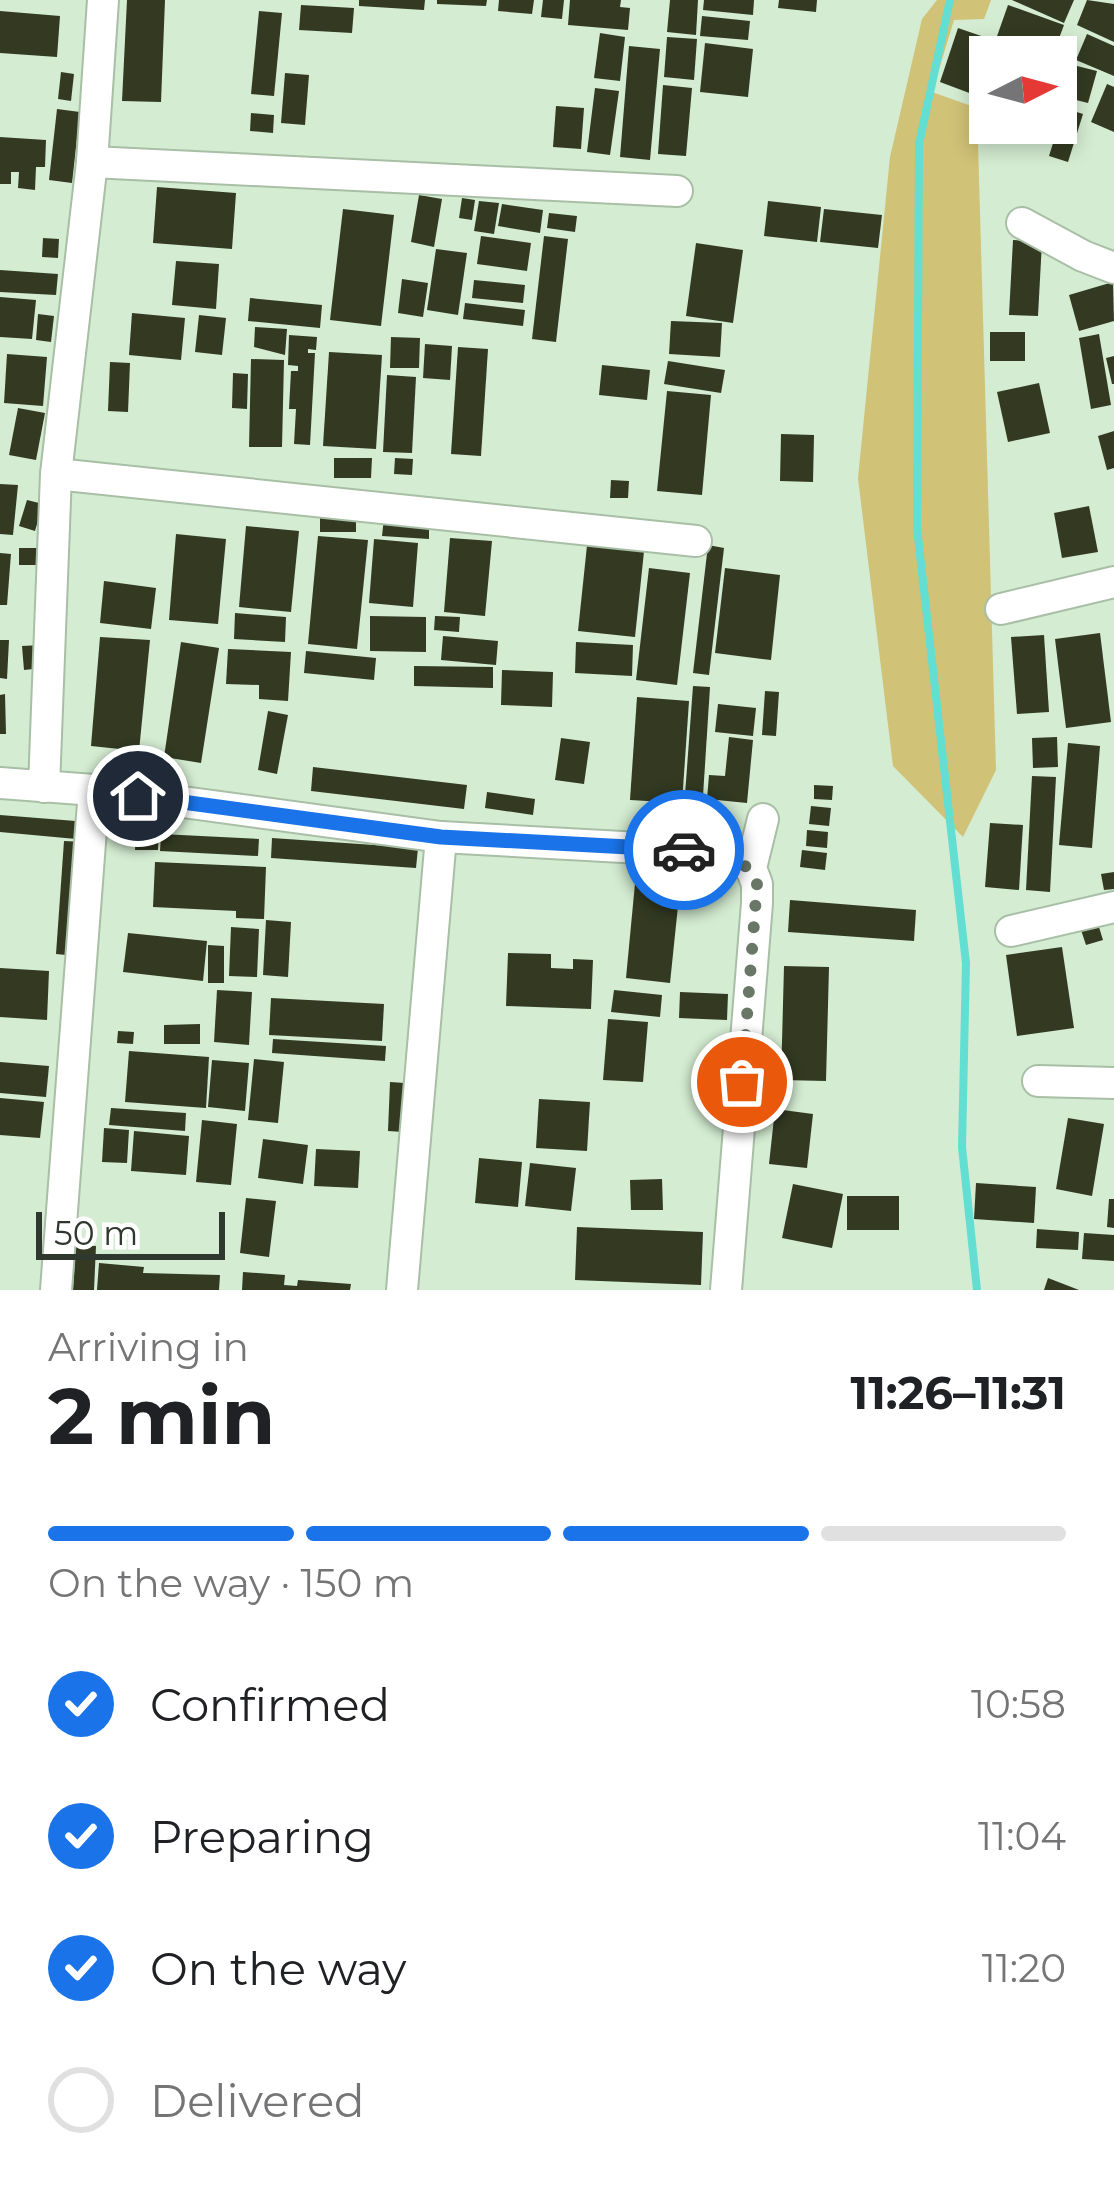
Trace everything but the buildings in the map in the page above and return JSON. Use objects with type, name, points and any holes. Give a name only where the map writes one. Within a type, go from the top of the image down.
[{"type":"street","points":[[44,787],[56,474],[92,162],[103,0]]},
{"type":"street","points":[[92,162],[676,191]]},
{"type":"street","points":[[1022,223],[1114,268]]},
{"type":"street","points":[[56,474],[696,541]]},
{"type":"street","points":[[1001,609],[1114,582]]},
{"type":"street","points":[[0,783],[94,790],[441,837],[714,852],[751,868]]},
{"type":"street","points":[[56,1290],[94,790]]},
{"type":"street","points":[[726,1290],[757,903],[751,868],[763,819]]},
{"type":"street","points":[[401,1290],[441,837]]},
{"type":"street","points":[[1011,931],[1114,907]]},
{"type":"street","points":[[1038,1081],[1114,1083]]},
{"type":"shaded area","points":[[937,0],[991,0],[984,19],[954,20],[932,92],[969,105],[969,144],[978,144],[996,770],[963,837],[893,766],[858,478],[890,157],[922,19]]},
{"type":"waterway","points":[[950,0],[919,144],[917,528],[966,963],[962,1147],[977,1290]]},
{"type":"way so far","points":[[684,850],[736,858],[751,868],[757,884],[742,1082]]},
{"type":"route","points":[[138,796],[441,837],[684,850]]}]
